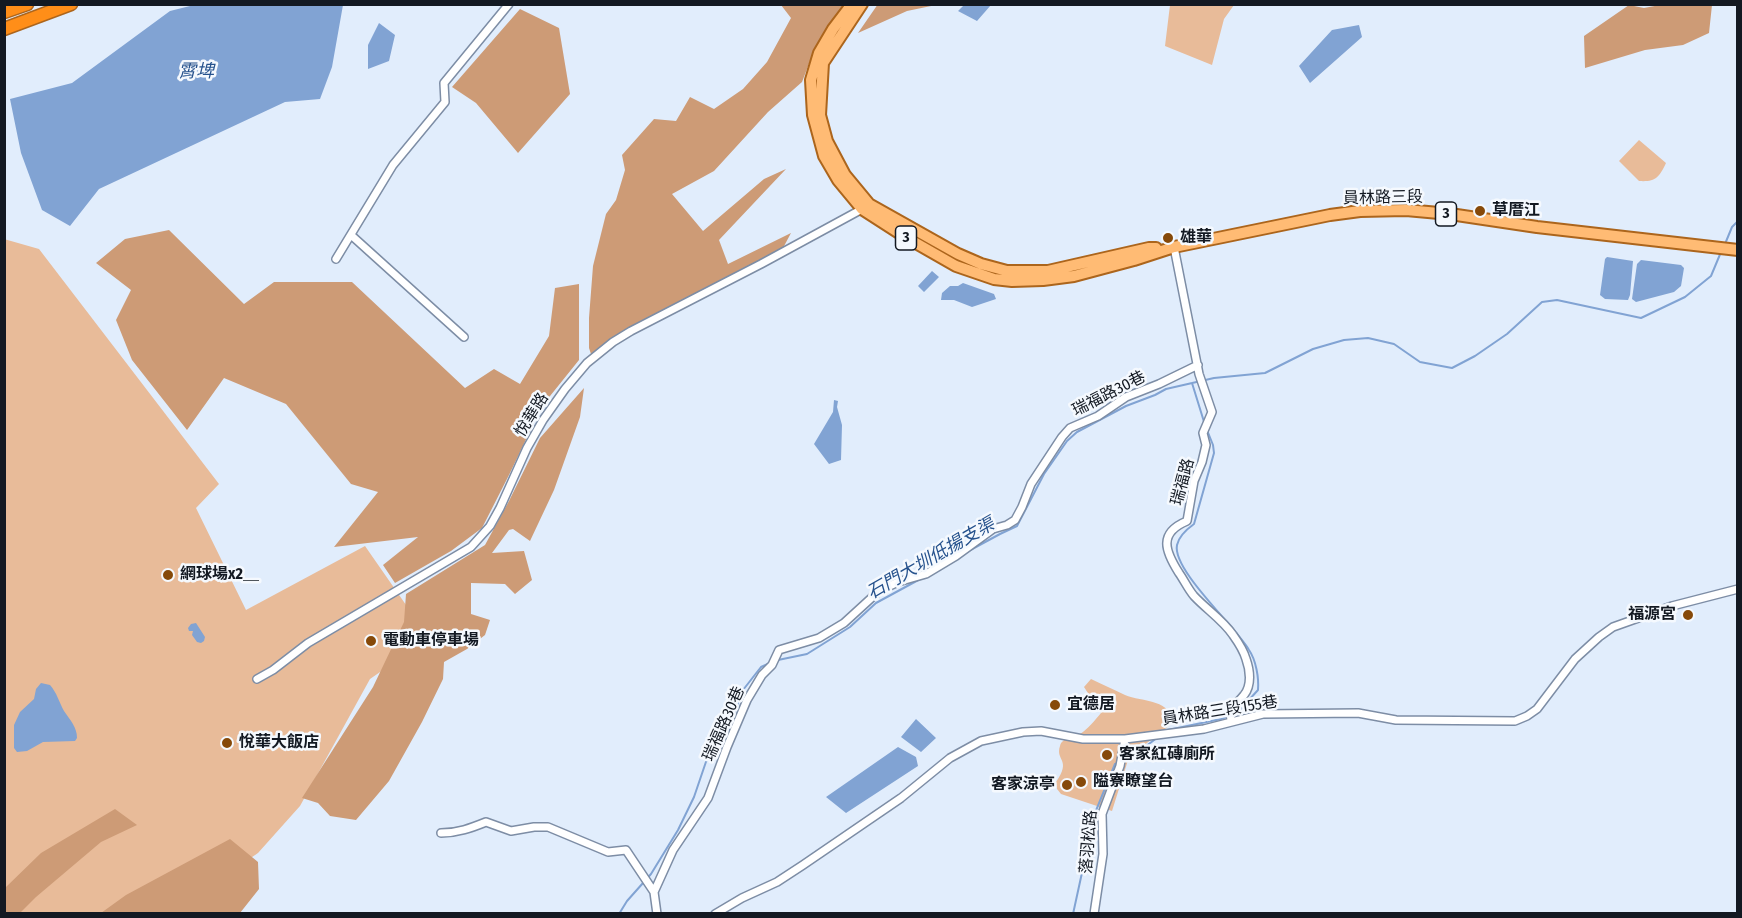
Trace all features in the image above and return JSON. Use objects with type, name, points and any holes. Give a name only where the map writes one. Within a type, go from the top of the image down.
[{"type":"highway","points":[[4,12],[27,4]]},
{"type":"highway","points":[[4,29],[71,4]]},
{"type":"main road","name":"員林路三段","points":[[852,4],[819,53],[811,80],[813,115],[824,156],[838,180],[865,207],[907,238],[956,266],[994,279],[1043,280],[1074,276],[1174,247],[1359,211],[1406,210],[1450,214],[1537,227],[1728,249]]},
{"type":"main road","name":"員林路三段","points":[[862,4],[823,63],[820,116],[827,141],[844,175],[865,207]]},
{"type":"street","points":[[336,259],[393,165],[445,102],[444,82],[509,4]]},
{"type":"street","name":"悅華路","points":[[256,679],[273,670],[308,643],[471,547],[490,526],[543,420],[587,363],[613,342],[865,207]]},
{"type":"street","points":[[351,235],[464,336]]},
{"type":"street","name":"瑞福路","points":[[1174,247],[1198,366],[1212,412],[1204,430],[1206,445],[1194,480],[1187,521],[1175,526],[1167,538],[1166,550],[1192,594],[1233,634],[1246,659],[1249,687],[1244,696],[1235,703],[1231,717]]},
{"type":"street","name":"瑞福路30巷","points":[[654,892],[673,850],[708,798],[747,700],[762,675],[772,665],[779,650],[819,638],[844,623],[879,591],[898,582],[926,574],[993,529],[1015,520],[1031,484],[1070,428],[1098,416],[1126,397],[1198,366]]},
{"type":"street","name":"員林路三段155巷","points":[[715,914],[795,871],[901,798],[950,758],[981,741],[1023,732],[1041,731],[1083,739],[1125,740],[1204,729],[1231,717],[1263,714],[1358,713],[1396,720],[1515,721],[1537,709],[1575,659],[1612,627],[1672,606],[1737,589]]},
{"type":"street","name":"落羽松路","points":[[1094,914],[1103,854],[1102,814],[1121,762],[1125,740]]},
{"type":"street","points":[[441,833],[454,833],[486,822],[511,831],[548,827],[608,852],[626,850],[654,892],[657,914]]},
{"type":"shaded area","points":[[878,4],[936,5],[907,11],[858,33]]},
{"type":"shaded area","points":[[781,5],[851,5],[810,61],[802,82],[768,112],[714,171],[672,194],[703,231],[764,179],[786,169],[719,240],[728,264],[791,233],[783,248],[591,354],[589,318],[593,266],[606,214],[616,200],[625,170],[622,155],[654,119],[676,121],[690,97],[714,109],[743,89],[767,62],[791,18]]},
{"type":"shaded area","points":[[1170,5],[1234,5],[1224,19],[1212,65],[1165,46]]},
{"type":"shaded area","points":[[1629,5],[1644,8],[1660,5],[1712,5],[1709,33],[1683,45],[1645,50],[1585,68],[1584,36]]},
{"type":"shaded area","points":[[520,9],[559,28],[570,94],[518,153],[476,103],[452,87]]},
{"type":"shaded area","points":[[1639,140],[1666,163],[1659,176],[1653,180],[1639,181],[1619,161]]},
{"type":"shaded area","points":[[169,230],[244,304],[274,282],[352,282],[465,388],[494,369],[520,384],[549,336],[555,288],[579,284],[579,360],[542,406],[482,528],[451,551],[395,583],[383,565],[418,537],[334,547],[378,492],[351,484],[286,404],[224,378],[187,430],[132,360],[116,320],[131,290],[96,263],[125,239]]},
{"type":"shaded area","points":[[4,239],[39,249],[219,484],[196,508],[246,610],[365,546],[429,638],[370,679],[300,806],[258,853],[170,913],[5,913]]},
{"type":"shaded area","points":[[584,388],[580,417],[554,490],[530,541],[513,529],[509,530],[492,553],[524,551],[532,580],[515,594],[505,584],[471,583],[471,614],[490,620],[485,635],[444,662],[443,679],[422,722],[389,781],[356,820],[330,816],[318,803],[302,798],[373,687],[404,622],[406,594],[485,545],[540,438]]},
{"type":"shaded area","points":[[1091,679],[1125,695],[1163,706],[1168,710],[1170,717],[1170,725],[1129,757],[1112,811],[1061,794],[1057,789],[1056,782],[1063,769],[1059,751],[1061,743],[1083,732],[1101,713],[1084,687]]},
{"type":"shaded area","points":[[115,809],[137,825],[101,842],[20,913],[5,913],[5,888],[41,853]]},
{"type":"shaded area","points":[[230,839],[258,862],[259,889],[240,913],[101,913],[126,895]]},
{"type":"water","name":"霄埤","points":[[198,4],[343,5],[332,67],[320,99],[285,102],[99,189],[70,226],[42,210],[21,153],[10,99],[72,83],[170,11]]},
{"type":"water","points":[[965,4],[991,5],[977,21],[958,11]]},
{"type":"water","points":[[379,23],[395,35],[389,61],[368,69],[368,45]]},
{"type":"water","points":[[1359,25],[1362,37],[1310,83],[1299,66],[1332,30]]},
{"type":"water","points":[[1607,257],[1633,261],[1628,300],[1605,299],[1600,295]]},
{"type":"water","points":[[1641,260],[1681,265],[1684,268],[1681,286],[1674,292],[1636,302],[1632,299],[1637,264]]},
{"type":"water","points":[[932,271],[939,277],[924,292],[918,286]]},
{"type":"water","points":[[963,283],[994,294],[996,299],[972,307],[954,300],[941,300],[942,293],[950,286]]},
{"type":"water","points":[[834,400],[838,401],[837,407],[842,425],[841,460],[829,464],[814,444],[833,412]]},
{"type":"water","points":[[196,623],[205,637],[201,643],[197,642],[192,635],[193,631],[189,631],[188,628],[191,624]]},
{"type":"water","points":[[41,683],[50,685],[56,694],[74,727],[77,738],[75,741],[43,742],[27,751],[17,752],[14,748],[14,725],[20,712],[34,699],[36,689]]},
{"type":"water","points":[[916,719],[936,738],[921,752],[901,737]]},
{"type":"water","points":[[898,747],[916,757],[918,766],[846,813],[826,797]]},
{"type":"waterway","name":"石門大圳低揚支渠","points":[[1725,244],[1732,227],[1738,221]]},
{"type":"waterway","name":"石門大圳低揚支渠","points":[[963,554],[1017,526],[1044,474],[1067,441],[1077,432],[1126,406],[1166,389],[1214,378],[1265,373],[1313,349],[1344,340],[1368,338],[1394,344],[1420,362],[1452,368],[1475,356],[1507,334],[1542,302],[1557,300],[1641,318],[1685,297],[1711,276],[1721,252]]},
{"type":"waterway","points":[[1192,383],[1205,425]]},
{"type":"waterway","points":[[1165,732],[1237,713],[1258,690],[1254,659],[1249,650],[1194,583],[1178,556],[1178,542],[1194,524],[1214,453],[1207,430]]},
{"type":"waterway","name":"石門大圳低揚支渠","points":[[778,660],[807,654],[850,627],[876,603],[922,578]]},
{"type":"waterway","name":"石門大圳低揚支渠","points":[[619,914],[627,901],[651,874],[678,830],[694,797],[710,750],[729,726],[743,690],[761,667],[770,663]]},
{"type":"waterway","points":[[1123,761],[1158,737]]},
{"type":"waterway","points":[[1073,914],[1095,813],[1115,764],[1118,763]]},
{"type":"place","name":"草厝江","points":[[1480,211]]},
{"type":"place","name":"雄華","points":[[1168,238]]},
{"type":"place","name":"網球場x2＿","points":[[168,575]]},
{"type":"place","name":"福源宮","points":[[1688,615]]},
{"type":"place","name":"電動車停車場","points":[[371,641]]},
{"type":"place","name":"宜德居","points":[[1055,705]]},
{"type":"place","name":"悅華大飯店","points":[[227,743]]},
{"type":"place","name":"客家紅磚廁所","points":[[1107,755]]},
{"type":"place","name":"隘寮瞭望台","points":[[1081,782]]},
{"type":"place","name":"客家涼亭","points":[[1067,785]]}]
